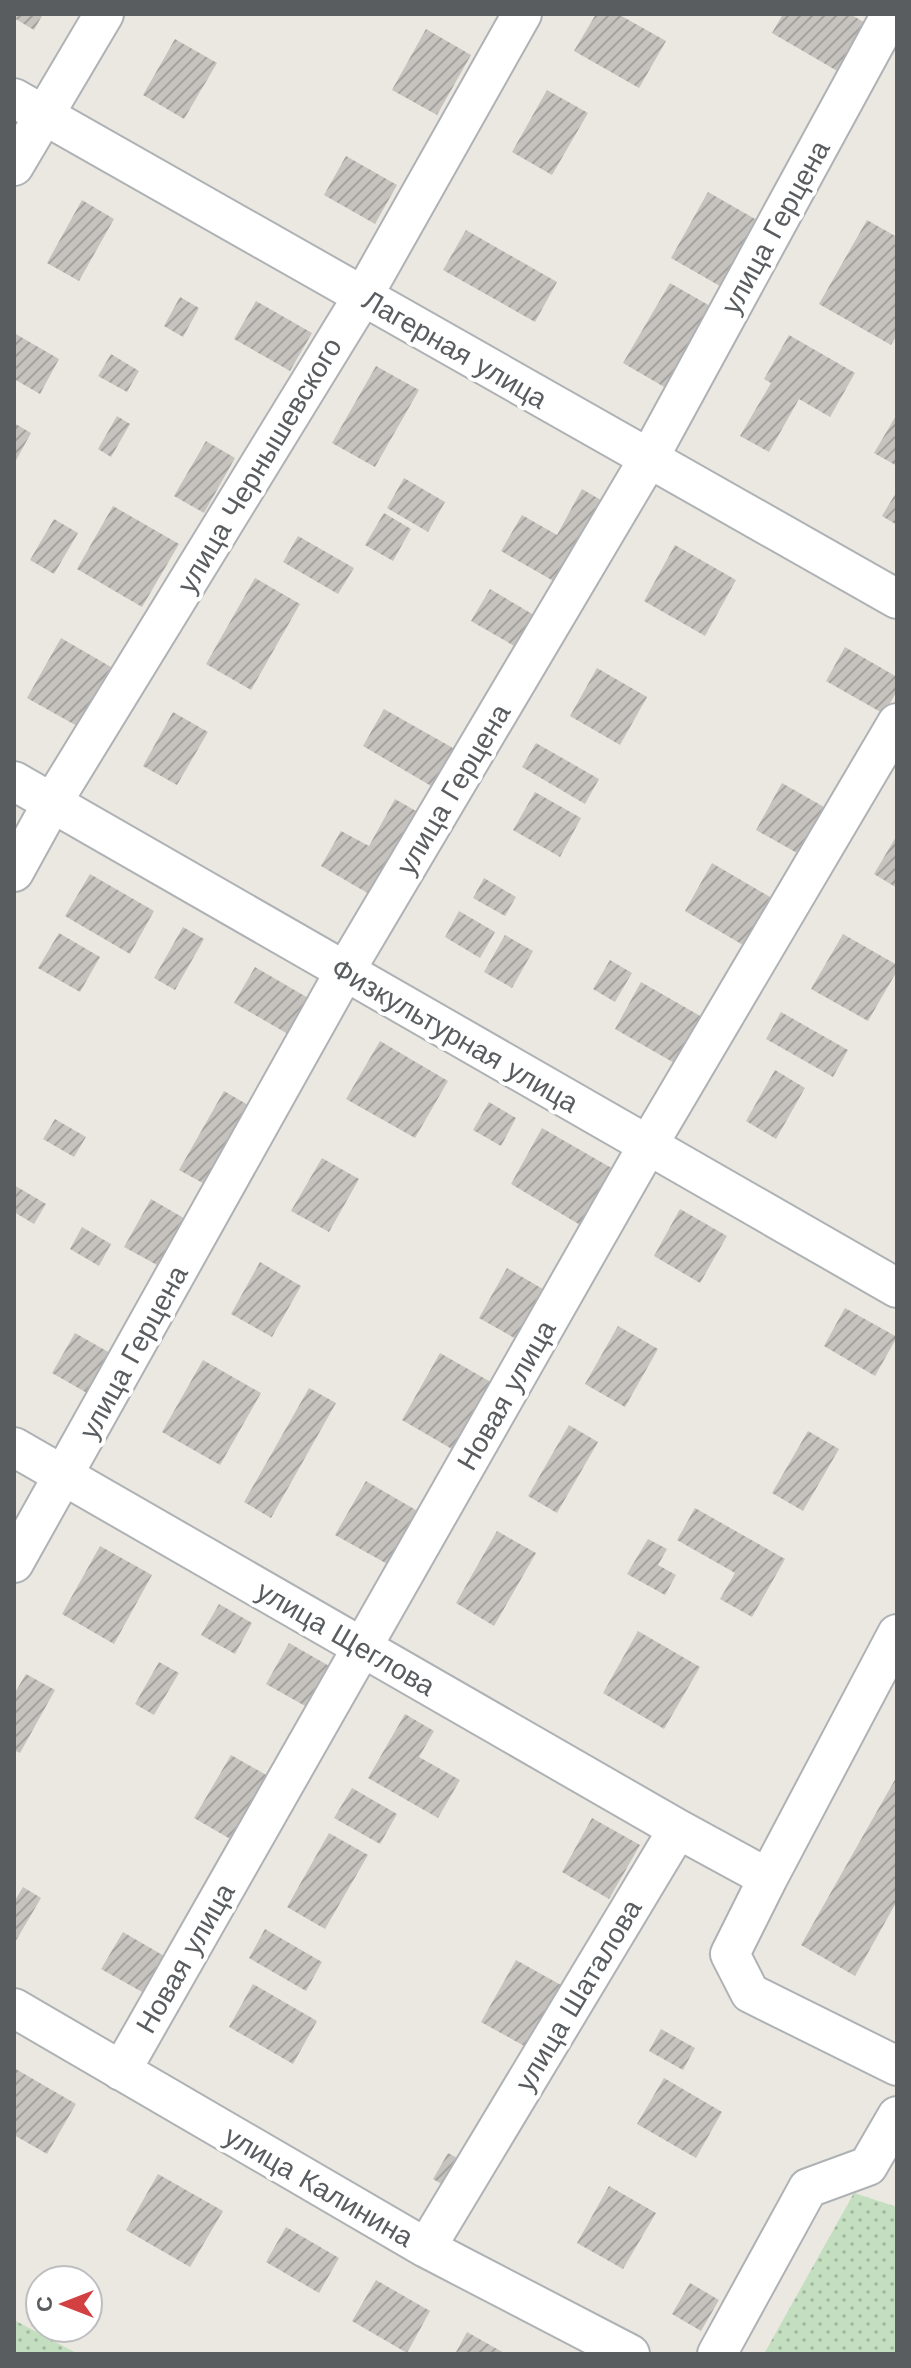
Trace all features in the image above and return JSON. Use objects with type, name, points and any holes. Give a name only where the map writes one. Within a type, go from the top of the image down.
[{"type":"street","points":[[14,166],[30,107],[104,14]]},
{"type":"street","name":"улица Чернышевского","points":[[14,872],[52,803],[363,296],[522,14]]},
{"type":"street","name":"улица Герцена","points":[[14,1563],[345,971],[649,458],[891,14]]},
{"type":"street","name":"Лагерная улица","points":[[30,107],[897,599]]},
{"type":"street","name":"Новая улица","points":[[121,2071],[648,1145],[897,723]]},
{"type":"street","name":"Физкультурная улица","points":[[14,781],[897,1288]]},
{"type":"street","name":"улица Щеглова","points":[[14,1447],[678,1829]]},
{"type":"street","points":[[897,1634],[730,1954],[750,1993],[897,2066]]},
{"type":"street","points":[[678,1829],[768,1878]]},
{"type":"street","name":"улица Шаталова","points":[[426,2248],[678,1829]]},
{"type":"street","name":"улица Калинина","points":[[14,2008],[426,2248],[630,2354]]},
{"type":"street","points":[[717,2354],[808,2188],[882,2171],[897,2116]]},
{"type":"green space","points":[[854,2193],[897,2207],[897,2354],[764,2354]]},
{"type":"green space","points":[[14,2320],[24,2325],[24,2344],[59,2344],[78,2354],[14,2354]]},
{"type":"building","points":[[14,14],[43,14],[34,30],[14,18]]},
{"type":"building","points":[[596,14],[618,14],[666,41],[639,88],[574,51]]},
{"type":"building","points":[[783,14],[850,14],[879,31],[851,79],[772,33]]},
{"type":"building","points":[[426,29],[471,55],[437,115],[392,90]]},
{"type":"building","points":[[175,39],[217,63],[184,119],[143,95]]},
{"type":"building","points":[[547,90],[588,113],[552,175],[512,152]]},
{"type":"building","points":[[346,156],[397,185],[375,224],[324,195]]},
{"type":"building","points":[[708,192],[762,223],[725,289],[671,258]]},
{"type":"building","points":[[82,200],[114,219],[79,281],[47,263]]},
{"type":"building","points":[[867,220],[897,237],[897,335],[891,345],[819,304]]},
{"type":"building","points":[[466,230],[557,282],[535,322],[443,270]]},
{"type":"building","points":[[670,283],[717,310],[671,391],[623,363]]},
{"type":"building","points":[[180,297],[199,308],[183,337],[164,326]]},
{"type":"building","points":[[256,301],[312,333],[290,371],[234,339]]},
{"type":"building","points":[[14,333],[59,359],[40,394],[14,379]]},
{"type":"building","points":[[789,335],[855,373],[830,417],[799,399],[769,452],[740,436],[771,383],[764,379]]},
{"type":"building","points":[[111,354],[139,371],[127,392],[98,376]]},
{"type":"building","points":[[376,366],[419,390],[375,467],[332,443]]},
{"type":"building","points":[[897,414],[897,466],[874,453]]},
{"type":"building","points":[[117,416],[130,424],[111,457],[98,449]]},
{"type":"building","points":[[14,423],[31,433],[14,464]]},
{"type":"building","points":[[206,441],[235,458],[204,513],[174,496]]},
{"type":"building","points":[[404,478],[445,502],[428,532],[387,508]]},
{"type":"building","points":[[582,489],[606,503],[564,587],[501,551],[522,515],[557,535]]},
{"type":"building","points":[[897,491],[897,525],[882,516]]},
{"type":"building","points":[[113,506],[179,544],[142,607],[77,569]]},
{"type":"building","points":[[384,513],[411,529],[393,561],[365,545]]},
{"type":"building","points":[[54,519],[78,533],[54,574],[30,560]]},
{"type":"building","points":[[298,536],[354,568],[338,594],[283,562]]},
{"type":"building","points":[[675,545],[736,580],[705,636],[644,601]]},
{"type":"building","points":[[255,578],[300,604],[251,690],[206,664]]},
{"type":"building","points":[[490,589],[539,618],[521,650],[471,621]]},
{"type":"building","points":[[61,638],[111,667],[77,726],[27,698]]},
{"type":"building","points":[[845,647],[897,677],[897,691],[884,714],[826,681]]},
{"type":"building","points":[[597,668],[647,697],[620,745],[570,716]]},
{"type":"building","points":[[384,709],[460,752],[438,790],[363,746]]},
{"type":"building","points":[[173,712],[208,732],[177,785],[143,766]]},
{"type":"building","points":[[536,743],[599,779],[585,804],[522,767]]},
{"type":"building","points":[[782,783],[824,807],[797,853],[756,830]]},
{"type":"building","points":[[535,792],[581,818],[560,857],[513,830]]},
{"type":"building","points":[[395,799],[423,815],[376,898],[321,866],[341,831],[369,846]]},
{"type":"building","points":[[897,835],[897,888],[874,874]]},
{"type":"building","points":[[712,863],[770,897],[743,945],[685,911]]},
{"type":"building","points":[[90,874],[154,911],[130,954],[65,916]]},
{"type":"building","points":[[484,878],[516,897],[505,916],[473,898]]},
{"type":"building","points":[[459,911],[495,932],[480,958],[445,937]]},
{"type":"building","points":[[183,927],[204,939],[175,990],[154,978]]},
{"type":"building","points":[[59,933],[100,957],[80,992],[38,968]]},
{"type":"building","points":[[843,934],[897,965],[897,971],[868,1021],[811,989]]},
{"type":"building","points":[[505,935],[533,951],[512,988],[484,972]]},
{"type":"building","points":[[610,960],[632,973],[615,1002],[593,989]]},
{"type":"building","points":[[255,967],[315,1002],[295,1038],[234,1003]]},
{"type":"building","points":[[641,982],[702,1017],[676,1064],[615,1029]]},
{"type":"building","points":[[781,1012],[848,1050],[833,1077],[766,1039]]},
{"type":"building","points":[[380,1041],[448,1081],[415,1138],[346,1099]]},
{"type":"building","points":[[775,1070],[805,1088],[776,1139],[746,1121]]},
{"type":"building","points":[[224,1091],[255,1109],[210,1187],[179,1170]]},
{"type":"building","points":[[489,1102],[516,1118],[501,1146],[473,1130]]},
{"type":"building","points":[[55,1119],[86,1137],[74,1157],[43,1139]]},
{"type":"building","points":[[542,1128],[615,1170],[582,1226],[511,1184]]},
{"type":"building","points":[[322,1158],[359,1179],[329,1232],[291,1211]]},
{"type":"building","points":[[14,1185],[46,1204],[34,1224],[14,1212]]},
{"type":"building","points":[[151,1199],[194,1224],[168,1271],[124,1247]]},
{"type":"building","points":[[680,1209],[727,1236],[700,1283],[654,1256]]},
{"type":"building","points":[[82,1227],[111,1244],[99,1266],[70,1249]]},
{"type":"building","points":[[260,1262],[301,1286],[272,1337],[231,1314]]},
{"type":"building","points":[[507,1268],[553,1295],[525,1344],[479,1318]]},
{"type":"building","points":[[845,1308],[897,1337],[875,1376],[824,1346]]},
{"type":"building","points":[[618,1326],[658,1349],[625,1407],[585,1384]]},
{"type":"building","points":[[75,1333],[117,1357],[94,1397],[52,1373]]},
{"type":"building","points":[[440,1353],[496,1385],[457,1452],[402,1420]]},
{"type":"building","points":[[203,1360],[261,1393],[220,1465],[162,1432]]},
{"type":"building","points":[[309,1388],[336,1403],[271,1518],[244,1502]]},
{"type":"building","points":[[569,1425],[598,1442],[557,1513],[528,1496]]},
{"type":"building","points":[[808,1431],[839,1449],[803,1511],[772,1493]]},
{"type":"building","points":[[366,1481],[421,1513],[391,1566],[335,1535]]},
{"type":"building","points":[[695,1508],[785,1559],[752,1617],[720,1599],[735,1573],[677,1540]]},
{"type":"building","points":[[497,1531],[536,1553],[494,1626],[456,1603]]},
{"type":"building","points":[[648,1539],[667,1549],[658,1565],[676,1575],[665,1595],[627,1574]]},
{"type":"building","points":[[100,1546],[152,1575],[114,1644],[62,1614]]},
{"type":"building","points":[[219,1604],[252,1623],[235,1654],[201,1635]]},
{"type":"building","points":[[638,1631],[700,1667],[664,1729],[603,1693]]},
{"type":"building","points":[[289,1643],[338,1671],[314,1711],[266,1684]]},
{"type":"building","points":[[159,1662],[179,1673],[154,1715],[135,1704]]},
{"type":"building","points":[[26,1674],[55,1690],[20,1753],[14,1750],[14,1694]]},
{"type":"building","points":[[405,1714],[434,1731],[419,1757],[460,1780],[438,1818],[368,1778]]},
{"type":"building","points":[[231,1755],[268,1776],[232,1840],[194,1818]]},
{"type":"building","points":[[897,1776],[897,1901],[855,1976],[801,1945]]},
{"type":"building","points":[[352,1788],[397,1814],[380,1844],[334,1818]]},
{"type":"building","points":[[592,1818],[640,1845],[609,1899],[562,1872]]},
{"type":"building","points":[[329,1833],[368,1855],[325,1929],[287,1907]]},
{"type":"building","points":[[23,1887],[41,1898],[14,1944],[14,1902]]},
{"type":"building","points":[[265,1929],[322,1962],[306,1991],[249,1958]]},
{"type":"building","points":[[123,1932],[171,1960],[151,1997],[101,1969]]},
{"type":"building","points":[[516,1960],[561,1985],[526,2047],[481,2022]]},
{"type":"building","points":[[253,1984],[317,2021],[293,2064],[229,2027]]},
{"type":"building","points":[[661,2029],[695,2048],[683,2070],[649,2051]]},
{"type":"building","points":[[14,2068],[76,2104],[47,2154],[14,2135]]},
{"type":"building","points":[[664,2078],[722,2112],[696,2158],[637,2124]]},
{"type":"building","points":[[448,2153],[469,2164],[453,2191],[433,2179]]},
{"type":"building","points":[[158,2174],[223,2211],[190,2267],[126,2230]]},
{"type":"building","points":[[609,2186],[656,2213],[623,2269],[577,2243]]},
{"type":"building","points":[[286,2227],[339,2258],[319,2293],[266,2262]]},
{"type":"building","points":[[376,2280],[430,2311],[407,2353],[352,2321]]},
{"type":"building","points":[[690,2283],[719,2300],[701,2331],[672,2314]]},
{"type":"building","points":[[467,2332],[506,2354],[455,2354]]}]
